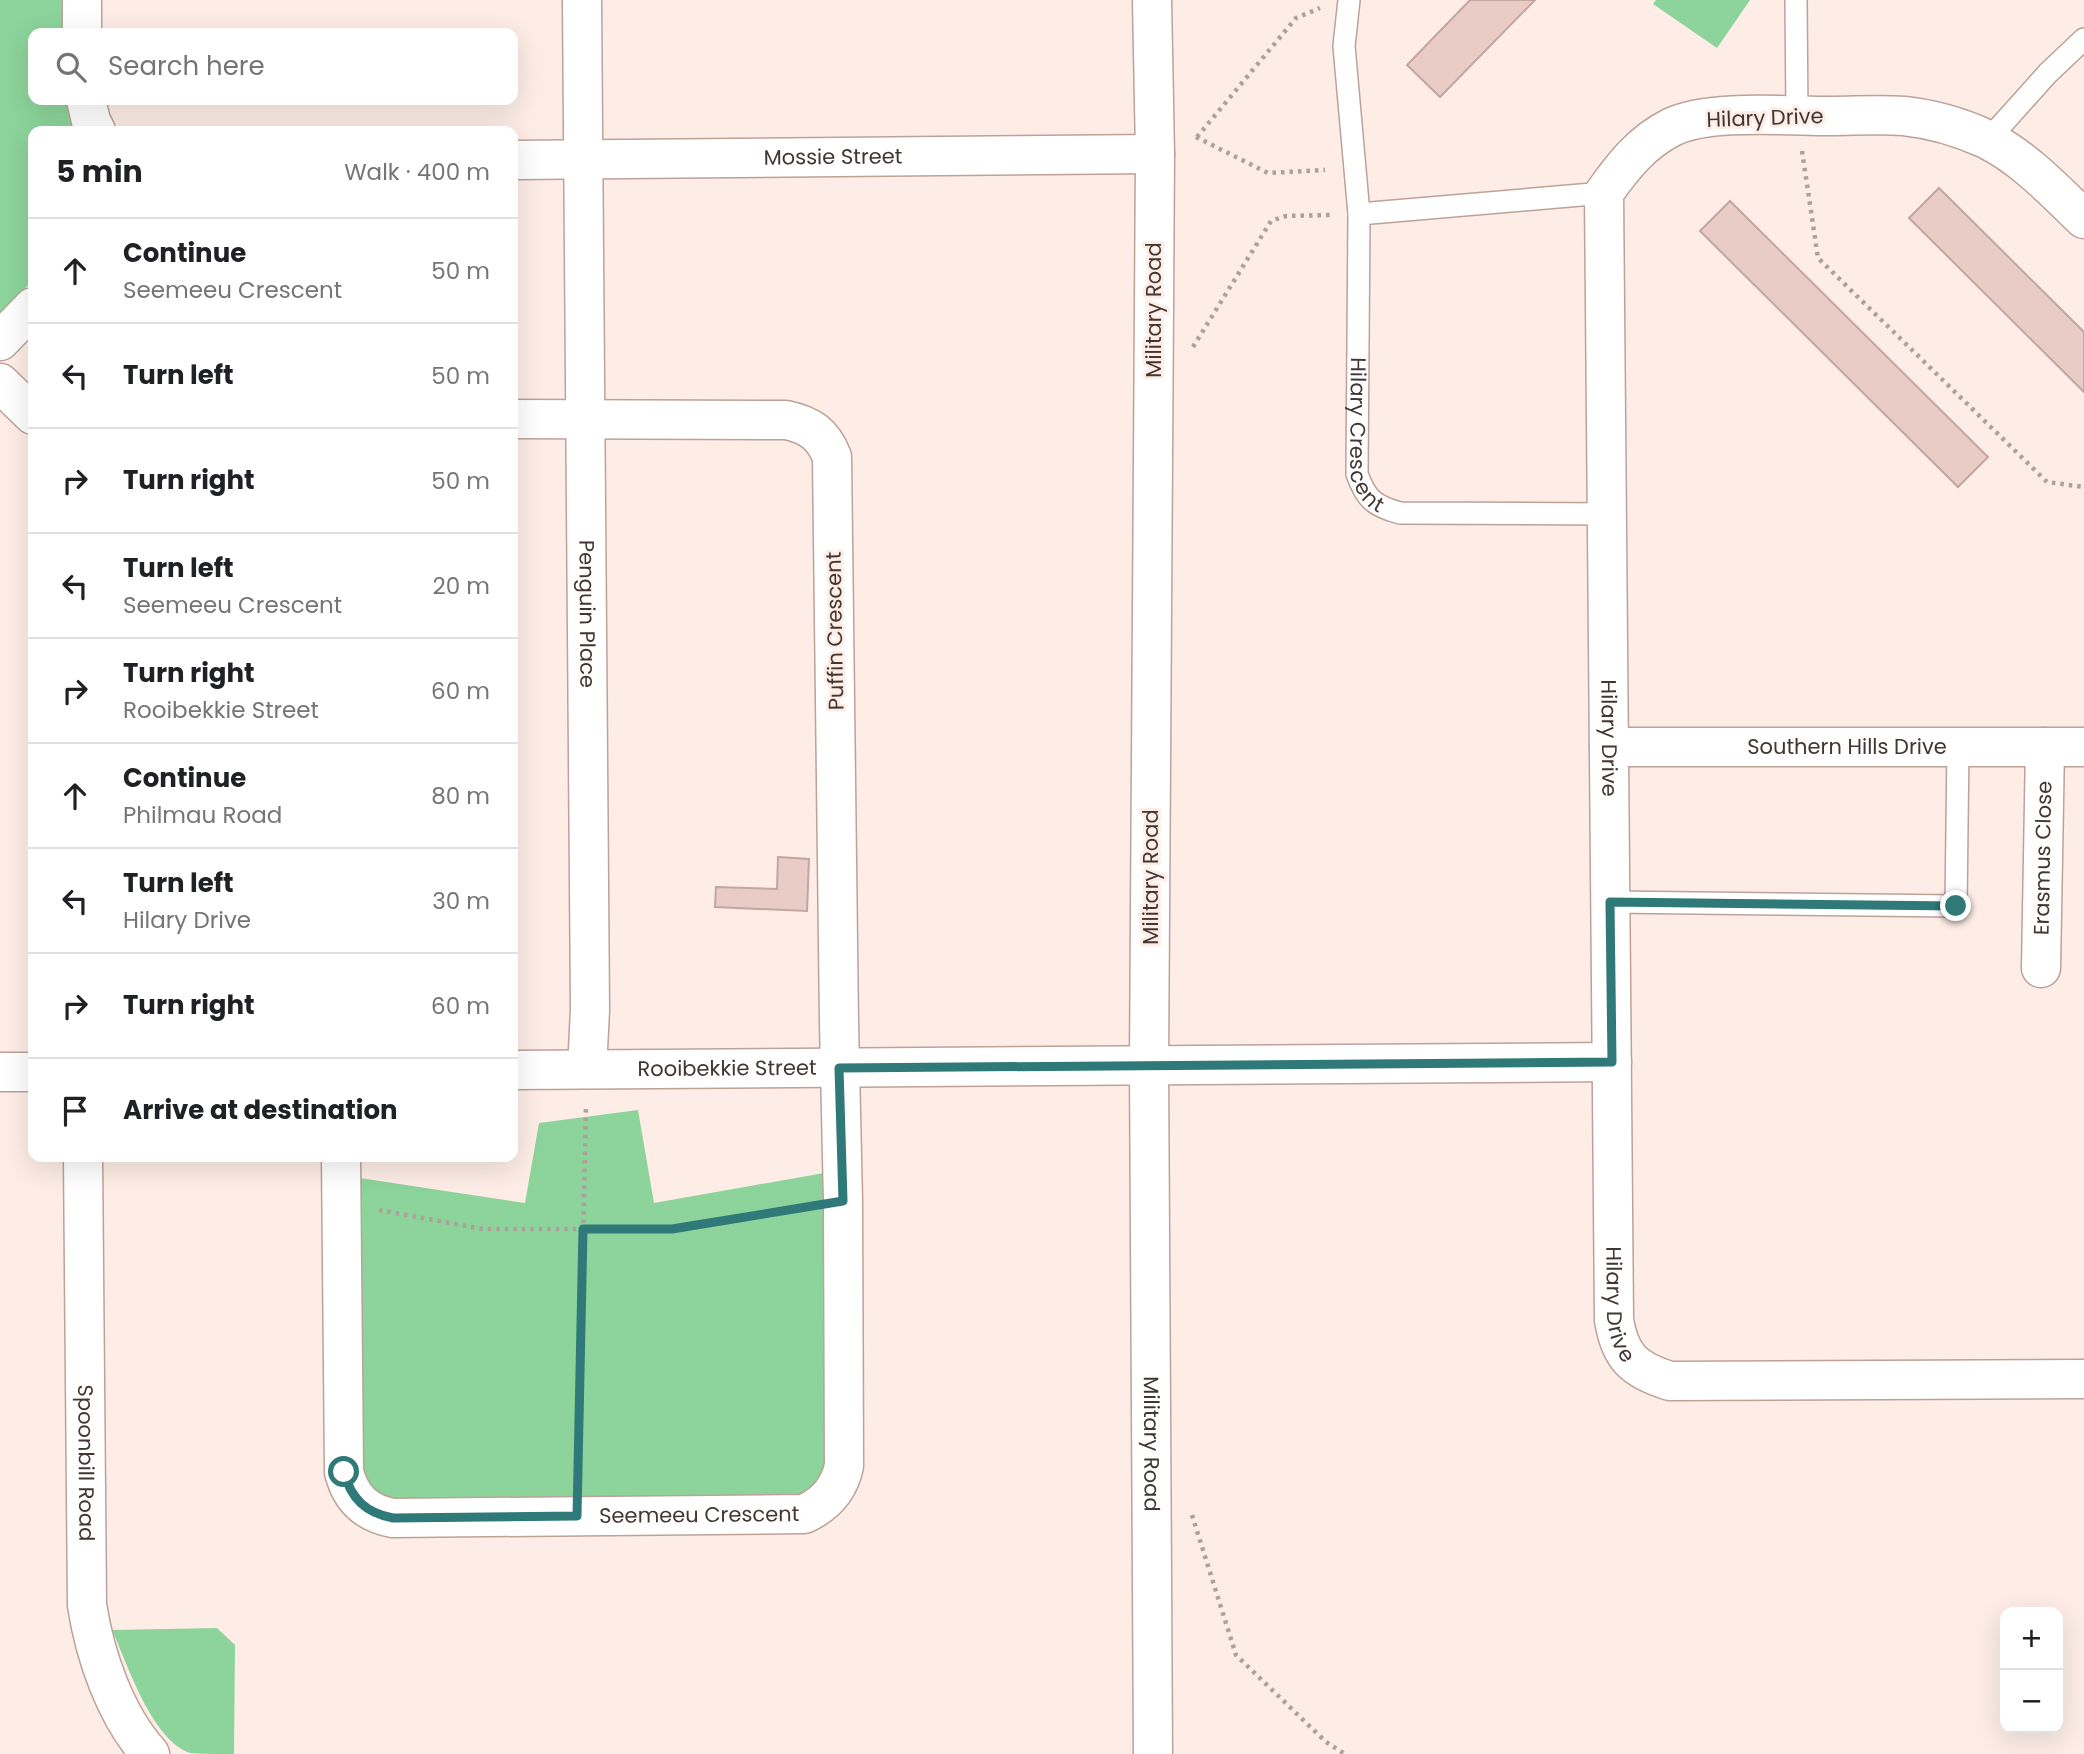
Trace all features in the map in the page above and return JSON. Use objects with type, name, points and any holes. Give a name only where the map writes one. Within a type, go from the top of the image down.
[{"type":"street","points":[[82,0],[82,28]]},
{"type":"street","name":"Penguin Place","points":[[582,0],[590,1010],[587,1069]]},
{"type":"street","name":"Military Road","points":[[1152,0],[1155,154],[1149,1065],[1153,1754]]},
{"type":"street","points":[[87,105],[94,126]]},
{"type":"street","name":"Hilary Drive","points":[[2084,219],[2015,157],[1988,140],[1943,124],[1903,116],[1736,116],[1703,119],[1674,126],[1636,152],[1604,193],[1614,1320],[1617,1340],[1635,1366],[1648,1375],[1670,1381],[2084,1379]]},
{"type":"street","name":"Mossie Street","points":[[518,160],[1155,154]]},
{"type":"street","points":[[0,341],[28,312]]},
{"type":"street","points":[[0,383],[28,410]]},
{"type":"street","name":"Puffin Crescent","points":[[518,419],[786,420],[814,430],[827,445],[832,457],[839,1068]]},
{"type":"street","name":"Southern Hills Drive","points":[[1609,747],[2084,747]]},
{"type":"street","name":"Erasmus Close","points":[[2041,968],[2045,747]]},
{"type":"street","name":"Rooibekkie Street","points":[[518,1070],[1612,1062]]},
{"type":"street","name":"Seemeeu Crescent","points":[[341,1162],[344,1472],[356,1498],[365,1508],[377,1515],[393,1518],[804,1514],[825,1502],[834,1491],[844,1466],[843,1201],[839,1068]]},
{"type":"street","points":[[0,1072],[28,1072]]},
{"type":"street","name":"Spoonbill Road","points":[[83,1162],[87,1605],[99,1662],[135,1733],[150,1754]]},
{"type":"lane","points":[[1796,0],[1797,116]]},
{"type":"lane","name":"Hilary Crescent","points":[[1339,2],[1359,215],[1357,474],[1364,492],[1384,509],[1400,513],[1607,514]]},
{"type":"lane","points":[[1988,140],[2048,73],[2084,39]]},
{"type":"lane","points":[[1359,215],[1604,193]]},
{"type":"lane","points":[[1610,902],[1956,906],[1958,747]]},
{"type":"path","points":[[1197,138],[1296,18],[1339,2]]},
{"type":"path","points":[[1797,116],[1818,258],[2047,482],[2084,487]]},
{"type":"path","points":[[1186,132],[1268,173],[1354,168]]},
{"type":"path","points":[[1191,351],[1271,221],[1286,216],[1359,215]]},
{"type":"path","points":[[577,1516],[587,1069]]},
{"type":"path","points":[[341,1199],[382,1211],[484,1229],[672,1229],[843,1201]]},
{"type":"path","points":[[1191,1513],[1236,1655],[1326,1742],[1345,1754]]},
{"type":"green space","points":[[0,0],[68,0],[68,28],[28,28],[28,105],[70,105],[75,126],[28,126],[28,285],[0,314]]},
{"type":"green space","points":[[1656,0],[1750,0],[1717,48],[1653,4]]},
{"type":"green space","points":[[638,1110],[654,1203],[824,1173],[827,1465],[810,1495],[398,1505],[361,1484],[353,1177],[525,1203],[539,1123]]},
{"type":"green space","points":[[217,1628],[235,1645],[234,1754],[190,1753],[176,1745],[152,1717],[133,1681],[112,1630]]},
{"type":"building","points":[[1470,0],[1535,0],[1440,97],[1407,65]]},
{"type":"building","points":[[1939,188],[2084,332],[2084,392],[1909,218]]},
{"type":"building","points":[[1730,201],[1988,457],[1958,487],[1700,231]]},
{"type":"building","points":[[778,857],[809,859],[807,911],[715,907],[716,887],[777,889]]},
{"type":"route","points":[[344,1472],[346,1482],[356,1498],[365,1508],[377,1515],[393,1518],[577,1516],[583,1229],[672,1229],[843,1201],[839,1068],[1612,1062],[1610,902],[1956,906]]}]
